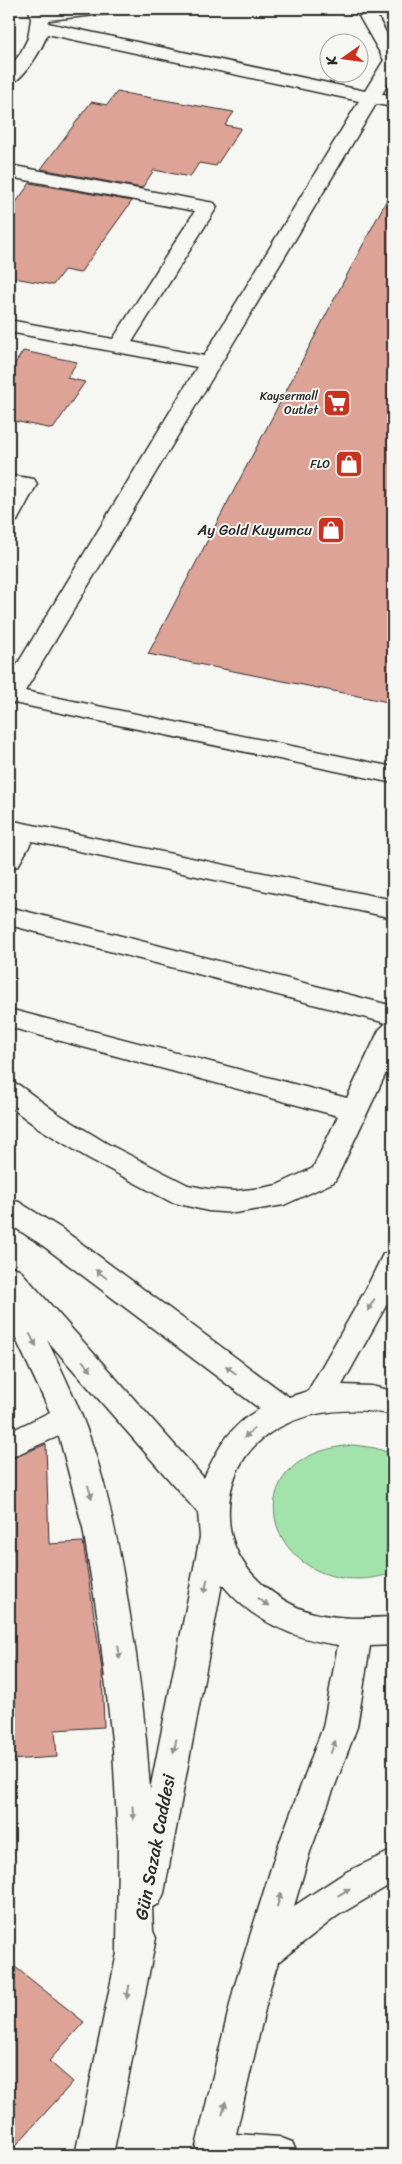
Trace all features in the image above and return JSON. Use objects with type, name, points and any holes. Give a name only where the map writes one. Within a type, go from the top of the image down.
[{"type":"street","points":[[39,17],[105,9]]},
{"type":"street","points":[[364,9],[393,60],[210,363],[17,670],[9,696],[393,775]]},
{"type":"street","points":[[9,79],[38,39],[39,17]]},
{"type":"street","points":[[39,17],[370,98],[393,101]]},
{"type":"street","points":[[9,171],[207,207],[119,346]]},
{"type":"street","points":[[9,326],[210,363]]},
{"type":"street","points":[[9,482],[26,484],[9,516]]},
{"type":"street","points":[[9,860],[17,830],[393,909]]},
{"type":"street","points":[[9,916],[393,1015]]},
{"type":"street","points":[[9,1018],[355,1110]]},
{"type":"street","points":[[9,1092],[47,1120],[98,1151],[181,1194],[208,1200],[235,1202],[262,1199],[284,1194],[324,1175],[393,1030]]},
{"type":"street","points":[[9,1210],[52,1237],[284,1410]]},
{"type":"street","points":[[318,1400],[379,1292],[393,1262]]},
{"type":"street","points":[[9,1277],[214,1523],[228,1569],[252,1594],[282,1615],[318,1628],[356,1634],[393,1631]]},
{"type":"street","points":[[9,1298],[34,1342],[67,1418],[93,1500],[106,1563],[128,1732],[134,1840],[135,1955]]},
{"type":"street","name":"Gün Sazak Caddesi","points":[[94,2155],[135,1955],[214,1523],[217,1478],[233,1450],[255,1427],[284,1410],[318,1400],[354,1397],[393,1403]]},
{"type":"street","points":[[9,1446],[67,1418]]},
{"type":"street","points":[[279,2155],[214,2153],[252,1988],[293,1852],[340,1728],[356,1634]]},
{"type":"street","points":[[263,1952],[302,1920],[343,1892],[393,1866]]},
{"type":"green space","points":[[354,1445],[375,1448],[393,1454],[393,1573],[351,1579],[317,1570],[292,1552],[278,1527],[275,1500],[286,1475],[312,1455]]},
{"type":"building","points":[[117,92],[234,112],[225,125],[241,128],[216,166],[199,163],[190,177],[154,170],[142,188],[41,169],[91,102],[107,105]]},
{"type":"building","points":[[30,183],[132,201],[80,273],[64,270],[53,285],[9,277],[9,212]]},
{"type":"building","name":"Kaysermall Outlet","points":[[393,188],[393,703],[148,654],[348,273]]},
{"type":"building","points":[[23,351],[77,362],[67,378],[85,382],[53,429],[9,420],[9,373]]},
{"type":"building","points":[[46,1444],[49,1544],[83,1542],[102,1669],[104,1727],[55,1730],[57,1757],[9,1760],[9,1460]]},
{"type":"building","points":[[9,1962],[84,2022],[49,2061],[73,2082],[9,2153]]},
{"type":"place","name":"Kaysermall Outlet","points":[[337,403]]},
{"type":"place","name":"FLO","points":[[349,464]]},
{"type":"place","name":"Ay Gold Kuyumcu","points":[[331,530]]}]
